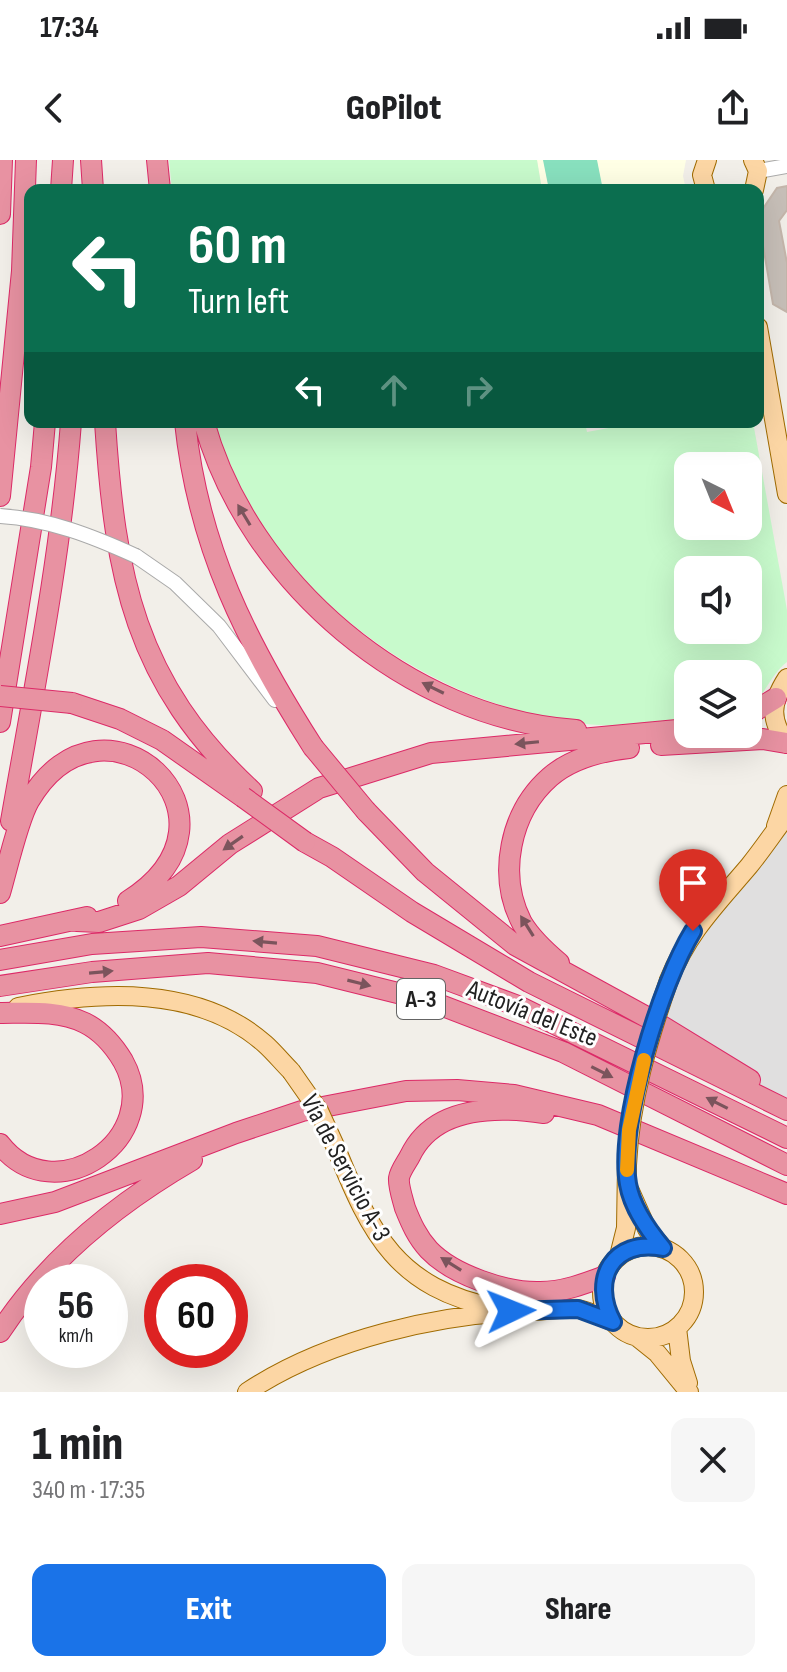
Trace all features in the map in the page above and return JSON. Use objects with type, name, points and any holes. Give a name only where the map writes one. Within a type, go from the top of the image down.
[{"type":"highway","points":[[0,214],[2,160]]},
{"type":"highway","points":[[25,184],[26,160]]},
{"type":"highway","points":[[61,184],[63,160]]},
{"type":"highway","points":[[157,160],[159,184]]},
{"type":"highway","points":[[91,162],[91,184]]},
{"type":"highway","points":[[0,496],[22,271],[24,216]]},
{"type":"highway","points":[[0,722],[39,483],[44,428]]},
{"type":"highway","points":[[0,885],[42,639],[71,428]]},
{"type":"highway","points":[[106,428],[115,542],[143,638],[160,676],[187,720],[248,794]]},
{"type":"highway","points":[[186,428],[195,492],[213,555],[237,613],[275,686],[313,747],[366,811],[425,872],[515,945],[652,1020],[787,1107]]},
{"type":"highway","points":[[206,428],[232,495],[263,545],[301,592],[340,630],[379,658],[469,705],[521,721],[569,730],[644,735]]},
{"type":"highway","points":[[0,696],[72,703],[120,719],[162,740],[248,794],[412,912],[529,982],[787,1107]]},
{"type":"highway","points":[[762,706],[776,698]]},
{"type":"highway","points":[[77,921],[99,922],[152,902],[179,886],[230,844],[319,788],[431,753],[674,731]]},
{"type":"highway","points":[[580,982],[543,949],[523,923],[511,890],[509,858],[516,827],[529,800],[550,777],[579,759],[608,750],[763,739],[786,743]]},
{"type":"highway","points":[[0,893],[28,802],[51,771],[86,751],[112,750],[141,760],[165,781],[179,809],[179,845],[167,867],[147,889],[125,903],[77,921],[0,936]]},
{"type":"highway","name":"Autovía del Este","points":[[0,960],[92,944],[201,937],[317,946],[434,975],[518,1006],[787,1138]]},
{"type":"highway","name":"Autovía del Este","points":[[0,986],[92,972],[208,963],[317,973],[430,1001],[563,1052],[787,1165]]},
{"type":"highway","points":[[0,1012],[50,1014],[85,1023],[114,1045],[131,1076],[133,1102],[125,1128],[111,1149],[86,1166],[62,1171],[37,1169],[7,1153],[0,1144]]},
{"type":"highway","points":[[0,1214],[55,1202],[302,1111],[406,1091],[457,1090],[514,1095],[598,1115],[787,1194]]},
{"type":"highway","points":[[605,1276],[577,1287],[540,1292],[495,1287],[459,1270],[430,1251],[413,1228],[399,1178],[412,1150],[427,1132],[447,1118],[493,1108],[542,1113],[688,1156],[705,1158]]},
{"type":"highway","points":[[0,1332],[41,1280],[90,1230],[161,1178],[236,1133]]},
{"type":"main road","points":[[704,184],[702,175],[707,160]]},
{"type":"main road","points":[[764,362],[787,494]]},
{"type":"main road","points":[[786,743],[776,728],[774,713],[776,698],[787,678]]},
{"type":"main road","points":[[774,832],[787,795]]},
{"type":"main road","points":[[690,1392],[657,1353],[613,1322],[604,1305],[602,1290],[605,1276],[619,1256],[626,1228],[629,1130],[638,1083],[651,1030],[679,954],[693,931],[759,854],[787,815]]},
{"type":"main road","name":"Vía de Servicio A-3","points":[[0,1012],[59,999],[127,996],[176,1001],[235,1024],[264,1043],[291,1071],[319,1111],[370,1223],[388,1250],[410,1272],[439,1290],[469,1302],[511,1311]]},
{"type":"main road","points":[[628,1185],[647,1229],[663,1248],[682,1261],[693,1281],[693,1303],[687,1317],[677,1328],[652,1338],[637,1337]]},
{"type":"main road","points":[[619,1256],[631,1249],[663,1248]]},
{"type":"main road","points":[[247,1392],[307,1359],[395,1330],[456,1318],[511,1311],[578,1309],[613,1322]]},
{"type":"main road","points":[[677,1328],[681,1361],[690,1392]]},
{"type":"street","points":[[755,174],[787,166]]},
{"type":"street","points":[[0,516],[25,518],[89,535],[136,556],[175,583],[219,626],[313,747]]},
{"type":"shaded area","points":[[537,160],[686,160],[685,184],[541,184]]},
{"type":"shaded area","points":[[787,815],[787,1104],[653,1020],[679,954]]},
{"type":"green space","points":[[169,160],[537,160],[541,184],[171,184]]},
{"type":"green space","points":[[543,160],[597,160],[602,184],[548,184]]},
{"type":"green space","points":[[215,428],[586,428],[587,432],[609,428],[754,428],[758,452],[674,452],[674,540],[762,540],[762,472],[787,610],[787,662],[762,693],[762,660],[674,660],[674,724],[606,726],[579,723],[497,704],[420,670],[351,623],[320,596],[276,548],[244,501]]},
{"type":"building","points":[[787,186],[787,210],[779,221],[787,263],[787,312],[773,304],[764,251],[764,207],[777,188]]},
{"type":"slow traffic","points":[[627,1170],[629,1130],[644,1060]]},
{"type":"route","points":[[511,1311],[578,1309],[613,1322],[604,1305],[602,1290],[611,1264],[631,1249],[663,1248],[647,1229],[628,1185],[629,1130],[651,1030],[679,954],[693,931]]}]
